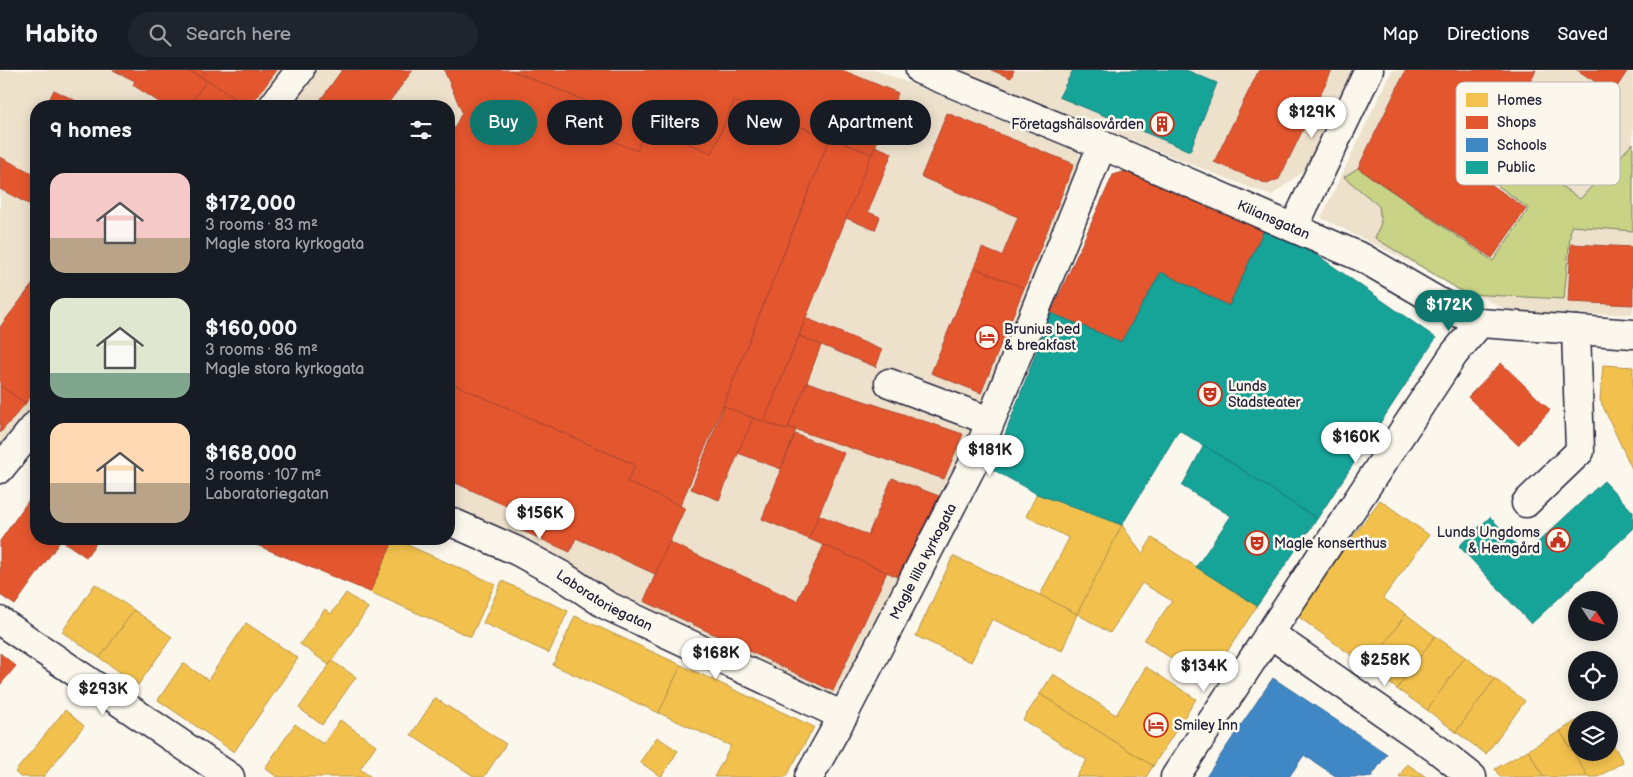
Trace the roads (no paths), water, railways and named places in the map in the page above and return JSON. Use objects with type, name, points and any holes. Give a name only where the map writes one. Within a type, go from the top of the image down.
[{"type":"street","points":[[278,100],[300,70]]},
{"type":"street","name":"Kiliansgatan","points":[[920,70],[1102,145],[1364,258],[1451,309],[1480,323],[1633,334]]},
{"type":"street","points":[[1294,227],[1369,70]]},
{"type":"street","name":"Magle lilla kyrkogata","points":[[809,777],[843,716],[974,462],[1102,145]]},
{"type":"street","points":[[1175,777],[1454,354],[1480,323]]},
{"type":"street","points":[[1526,504],[1580,451],[1576,330]]},
{"type":"street","points":[[889,383],[990,422]]},
{"type":"street","points":[[0,469],[30,432]]},
{"type":"street","name":"Laboratoriegatan","points":[[455,524],[516,551],[561,575],[606,605],[843,716]]},
{"type":"street","points":[[0,621],[230,777]]},
{"type":"street","points":[[1269,633],[1438,750],[1472,777]]},
{"type":"place","name":"Företagshälsovården","points":[[1162,124]]},
{"type":"place","name":"Brunius bed & breakfast","points":[[987,337]]},
{"type":"place","name":"Lunds Stadsteater","points":[[1210,394]]},
{"type":"place","name":"Lunds Ungdoms & Hemgård","points":[[1558,540]]},
{"type":"place","name":"Magle konserthus","points":[[1257,543]]},
{"type":"place","name":"Smiley Inn","points":[[1156,725]]}]
